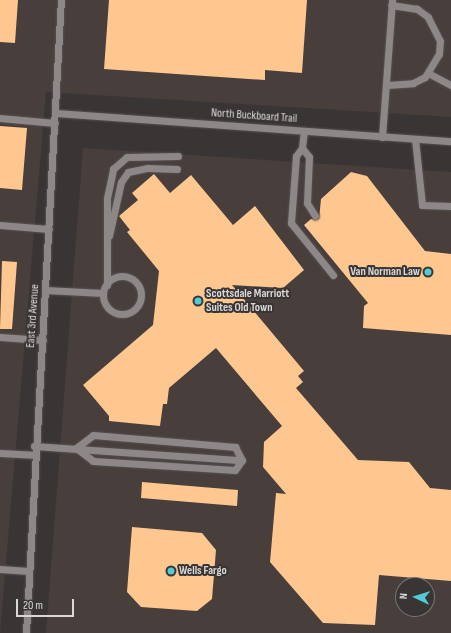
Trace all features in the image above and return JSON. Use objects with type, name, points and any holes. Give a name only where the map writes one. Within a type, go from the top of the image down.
[{"type":"street","name":"East 3rd Avenue","points":[[26,633],[34,446],[56,114],[61,0]]},
{"type":"street","points":[[382,137],[392,2],[418,9],[436,28],[439,54],[428,73],[413,83],[386,85]]},
{"type":"street","points":[[428,73],[451,85]]},
{"type":"street","name":"North Buckboard Trail","points":[[56,114],[451,141]]},
{"type":"street","points":[[0,118],[55,123]]},
{"type":"street","points":[[304,131],[302,148],[296,156],[291,223],[333,275]]},
{"type":"street","points":[[415,139],[422,205],[451,206]]},
{"type":"street","points":[[302,148],[309,157],[307,203],[315,216]]},
{"type":"street","points":[[106,285],[120,276],[133,279],[140,289],[140,301],[127,313],[115,313],[106,305],[103,293],[106,285],[109,183],[119,162],[142,155],[178,156]]},
{"type":"street","points":[[106,246],[122,177],[139,168],[177,169]]},
{"type":"street","points":[[0,225],[49,229]]},
{"type":"street","points":[[45,290],[103,293]]},
{"type":"street","points":[[0,337],[42,340]]},
{"type":"street","points":[[76,448],[94,435],[235,447],[242,460]]},
{"type":"street","points":[[34,446],[242,460]]},
{"type":"street","points":[[76,448],[93,461],[100,462],[235,470],[242,460]]},
{"type":"street","points":[[0,453],[34,455]]},
{"type":"street","points":[[0,569],[29,571]]},
{"type":"shaded area","points":[[0,0],[451,0],[451,117],[46,92],[0,633]]},
{"type":"shaded area","points":[[83,148],[451,172],[451,633],[46,633]]},
{"type":"building","points":[[0,0],[18,0],[15,43],[0,42]]},
{"type":"building","points":[[109,0],[307,0],[302,73],[265,70],[265,80],[104,69]]},
{"type":"building","points":[[0,126],[27,128],[22,190],[0,188]]},
{"type":"building","points":[[351,172],[367,176],[425,251],[451,254],[451,335],[363,328],[364,306],[368,303],[304,225],[311,219],[319,219],[321,199]]},
{"type":"building","points":[[154,174],[170,193],[191,175],[233,225],[255,206],[304,270],[283,288],[232,285],[304,371],[298,376],[303,382],[296,388],[358,460],[409,462],[430,488],[451,490],[451,581],[435,580],[435,577],[379,575],[375,625],[323,623],[270,562],[276,493],[286,494],[263,467],[264,442],[282,426],[216,348],[169,388],[167,404],[163,404],[160,426],[109,421],[109,416],[83,385],[153,325],[159,271],[127,232],[130,230],[119,216],[138,200],[132,193]]},
{"type":"building","points":[[2,261],[17,262],[12,329],[0,329]]},
{"type":"building","points":[[142,482],[238,490],[237,506],[141,498]]},
{"type":"building","name":"Wells Fargo","points":[[132,527],[202,533],[216,550],[212,599],[197,611],[141,607],[127,592]]},
{"type":"place","name":"Van Norman Law","points":[[428,272]]},
{"type":"place","name":"Scottsdale Marriott Suites Old Town","points":[[198,301]]},
{"type":"place","name":"Wells Fargo","points":[[171,571]]}]
